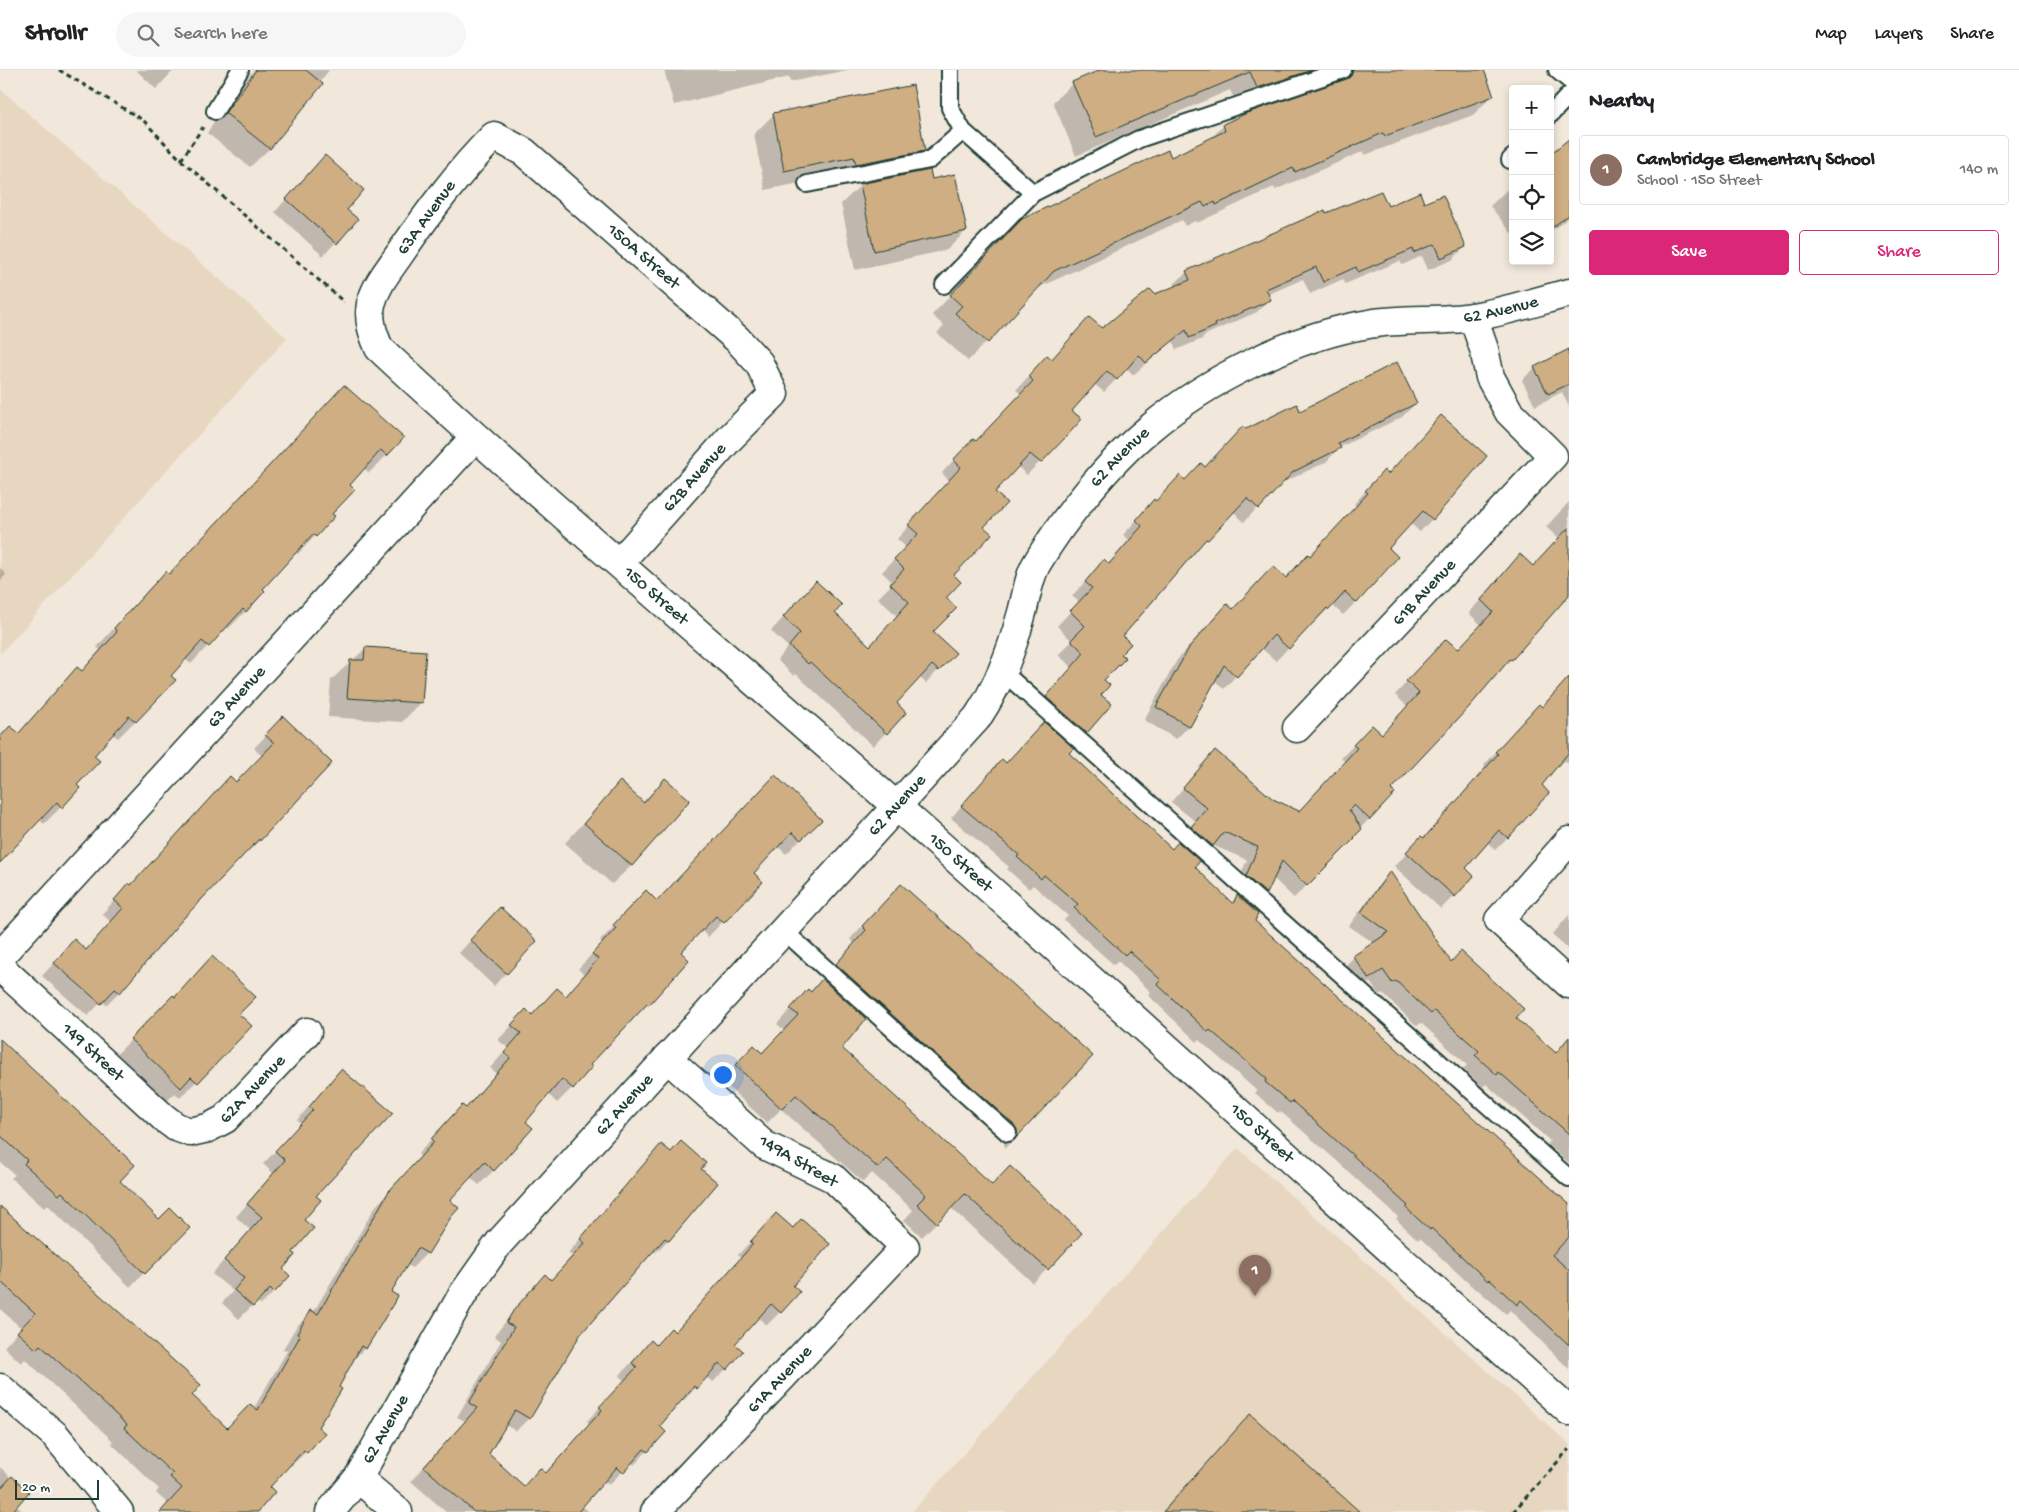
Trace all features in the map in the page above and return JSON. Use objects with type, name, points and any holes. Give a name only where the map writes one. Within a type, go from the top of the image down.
[{"type":"street","name":"63A Avenue","points":[[358,305],[376,289],[415,232],[468,162],[494,136]]},
{"type":"street","name":"150A Street","points":[[494,136],[524,152],[737,338],[759,363],[774,394]]},
{"type":"street","name":"62 Avenue","points":[[330,1512],[358,1478],[463,1294],[499,1243],[898,807],[977,718],[993,695],[1015,640],[1036,565],[1096,482],[1147,430],[1178,406],[1272,354],[1330,332],[1370,324],[1473,317],[1569,293]]},
{"type":"street","name":"150 Street","points":[[358,305],[380,348],[475,437],[898,807],[1569,1411]]},
{"type":"street","name":"61B Avenue","points":[[1297,728],[1553,456],[1509,412],[1490,377],[1484,349],[1473,317]]},
{"type":"street","name":"62B Avenue","points":[[619,563],[730,438],[774,394]]},
{"type":"street","name":"63 Avenue","points":[[0,956],[475,437]]},
{"type":"street","points":[[1569,841],[1499,920],[1569,984]]},
{"type":"street","name":"149 Street","points":[[0,967],[164,1118],[176,1127],[190,1132]]},
{"type":"street","name":"62A Avenue","points":[[190,1132],[208,1128],[226,1119],[307,1032]]},
{"type":"street","name":"149A Street","points":[[667,1058],[764,1145],[833,1178],[906,1248]]},
{"type":"street","name":"61A Avenue","points":[[655,1512],[906,1248]]},
{"type":"street","points":[[0,1388],[55,1435],[119,1512]]},
{"type":"street","points":[[358,1478],[398,1512]]},
{"type":"lane","points":[[215,111],[240,70]]},
{"type":"lane","points":[[950,70],[950,108],[963,131],[1032,193]]},
{"type":"lane","points":[[944,285],[1032,193],[1139,139],[1343,70]]},
{"type":"lane","points":[[1557,70],[1569,80]]},
{"type":"lane","points":[[1554,111],[1569,95]]},
{"type":"lane","points":[[807,184],[930,160],[963,131]]},
{"type":"lane","points":[[1002,671],[1569,1178]]},
{"type":"lane","points":[[784,931],[1008,1133]]},
{"type":"path","points":[[59,70],[143,120],[181,160],[358,305]]},
{"type":"path","points":[[181,160],[215,111]]},
{"type":"path","points":[[1513,1512],[1569,1449]]},
{"type":"shaded area","points":[[0,89],[287,338],[0,654]]},
{"type":"shaded area","points":[[1238,1148],[1569,1444],[1569,1512],[912,1512]]},
{"type":"building","points":[[256,70],[306,70],[323,84],[270,149],[225,113]]},
{"type":"building","points":[[1100,70],[1312,70],[1257,88],[1250,72],[1096,137],[1072,82]]},
{"type":"building","points":[[1353,70],[1484,70],[1494,96],[1385,136],[1383,133],[1295,172],[1293,168],[1216,205],[1215,202],[1205,207],[1202,202],[1054,271],[988,343],[955,313],[962,306],[950,295],[1022,219],[1168,150],[1171,157],[1225,131],[1223,124],[1247,113],[1346,79],[1351,76]]},
{"type":"building","points":[[913,85],[925,151],[856,164],[854,157],[784,171],[773,113]]},
{"type":"building","points":[[1569,139],[1569,215],[1554,226],[1554,175],[1554,151]]},
{"type":"building","points":[[325,155],[364,190],[347,210],[358,219],[337,244],[286,199]]},
{"type":"building","points":[[930,170],[932,179],[955,174],[967,231],[874,251],[860,184]]},
{"type":"building","points":[[1381,191],[1388,206],[1420,192],[1424,203],[1443,195],[1466,247],[1441,258],[1435,244],[1414,253],[1413,249],[1358,272],[1356,267],[1323,282],[1316,267],[1266,289],[1271,300],[1215,324],[1216,326],[1189,338],[1186,330],[1146,363],[1139,355],[1117,380],[1107,371],[1072,411],[1082,419],[1064,439],[1041,463],[1030,454],[995,492],[1007,503],[984,527],[992,534],[954,575],[961,582],[946,598],[957,608],[933,632],[956,653],[939,671],[932,665],[897,703],[906,713],[887,734],[810,662],[808,664],[789,646],[800,633],[783,617],[816,581],[842,605],[835,613],[870,646],[909,602],[890,584],[904,569],[894,559],[918,534],[908,525],[961,467],[953,460],[973,439],[976,441],[1033,381],[1028,376],[1047,355],[1052,359],[1089,317],[1102,328],[1150,289],[1155,294],[1190,280],[1186,271],[1325,210],[1326,213]]},
{"type":"building","points":[[1569,349],[1569,384],[1548,394],[1534,367]]},
{"type":"building","points":[[1397,362],[1417,403],[1338,443],[1341,448],[1293,472],[1259,509],[1247,498],[1208,540],[1206,539],[1123,636],[1131,644],[1121,654],[1126,658],[1104,680],[1110,685],[1101,695],[1112,704],[1087,733],[1046,697],[1084,653],[1071,640],[1085,626],[1070,611],[1092,588],[1085,582],[1104,559],[1109,564],[1142,526],[1136,520],[1154,499],[1156,501],[1180,475],[1185,480],[1201,463],[1205,467],[1243,426],[1246,429],[1297,404],[1300,411]]},
{"type":"building","points":[[344,385],[404,438],[387,456],[381,450],[350,485],[355,490],[332,514],[335,516],[316,537],[313,534],[263,589],[265,591],[246,612],[243,609],[209,647],[202,641],[171,676],[176,680],[136,722],[129,716],[94,756],[100,761],[77,785],[80,788],[62,808],[57,802],[0,863],[0,737],[10,726],[19,733],[77,667],[82,671],[117,632],[114,628],[166,571],[169,574]]},
{"type":"building","points":[[1441,415],[1487,456],[1433,520],[1423,511],[1389,548],[1398,557],[1357,603],[1345,592],[1329,610],[1327,608],[1289,649],[1274,635],[1237,677],[1224,665],[1190,727],[1156,707],[1190,646],[1227,604],[1233,609],[1273,566],[1286,578],[1308,554],[1310,556],[1368,493],[1365,491],[1384,470],[1388,474]]},
{"type":"building","points":[[1569,527],[1569,595],[1512,660],[1510,659],[1470,706],[1391,790],[1395,793],[1370,820],[1354,805],[1349,810],[1362,829],[1307,886],[1282,861],[1267,894],[1246,876],[1258,847],[1224,832],[1213,846],[1191,827],[1207,808],[1183,788],[1215,750],[1273,799],[1299,811],[1357,748],[1353,745],[1372,725],[1382,734],[1419,693],[1406,681],[1446,639],[1458,649],[1493,612],[1481,600],[1520,554],[1533,566]]},
{"type":"building","points":[[365,647],[426,651],[422,703],[347,698],[350,660],[364,660]]},
{"type":"building","points":[[1569,677],[1569,752],[1542,785],[1549,793],[1508,838],[1499,830],[1466,868],[1474,876],[1455,897],[1406,852],[1421,836],[1424,838],[1498,754],[1495,752],[1539,704],[1542,707]]},
{"type":"building","points":[[283,716],[332,763],[260,841],[259,839],[181,921],[120,993],[115,989],[101,1004],[54,963],[74,939],[86,950],[123,908],[114,900],[129,883],[131,885],[230,776],[236,782],[274,743],[265,735]]},
{"type":"building","points":[[1044,722],[1074,748],[1069,753],[1172,849],[1178,842],[1200,861],[1195,867],[1233,904],[1237,895],[1258,914],[1255,921],[1569,1204],[1569,1237],[1552,1255],[1569,1270],[1569,1345],[1521,1300],[1517,1305],[1431,1228],[1430,1230],[1406,1208],[1408,1206],[1292,1101],[1290,1103],[1265,1082],[1267,1079],[1210,1030],[1208,1032],[1157,984],[1161,980],[1129,951],[1125,955],[1074,908],[1078,904],[1044,875],[1041,879],[1017,857],[1019,855],[961,806],[1002,759],[1006,763]]},
{"type":"building","points":[[775,775],[822,820],[801,840],[792,832],[754,873],[763,882],[724,923],[716,916],[681,952],[689,960],[649,1005],[647,1004],[590,1065],[592,1067],[573,1089],[562,1079],[526,1122],[533,1128],[494,1171],[485,1162],[450,1200],[459,1208],[451,1217],[428,1254],[418,1248],[391,1292],[398,1296],[366,1349],[361,1346],[339,1387],[342,1389],[318,1427],[325,1433],[307,1453],[304,1450],[270,1487],[275,1492],[258,1512],[160,1512],[182,1488],[170,1477],[173,1474],[124,1428],[127,1425],[82,1383],[40,1345],[36,1349],[17,1332],[35,1313],[0,1281],[0,1206],[201,1385],[192,1395],[227,1428],[250,1404],[258,1410],[300,1336],[297,1334],[310,1310],[318,1314],[389,1191],[434,1142],[431,1139],[462,1105],[466,1108],[510,1058],[504,1053],[521,1033],[511,1025],[526,1009],[532,1015],[557,988],[566,996],[598,959],[592,954],[616,928],[613,925],[646,890],[657,901]]},
{"type":"building","points":[[665,778],[690,800],[632,866],[584,823],[620,781],[644,803]]},
{"type":"building","points":[[1390,871],[1451,962],[1461,951],[1524,1009],[1516,1018],[1556,1053],[1569,1037],[1569,1134],[1499,1072],[1497,1075],[1475,1055],[1479,1051],[1434,1011],[1431,1014],[1396,981],[1392,983],[1383,970],[1369,979],[1353,956],[1389,932],[1361,912]]},
{"type":"building","points":[[901,884],[1093,1056],[1017,1137],[1015,1126],[836,964],[866,930],[862,926]]},
{"type":"building","points":[[500,907],[537,941],[507,974],[470,940]]},
{"type":"building","points":[[212,956],[256,997],[239,1014],[252,1026],[198,1083],[191,1077],[181,1088],[130,1039],[173,995],[175,997]]},
{"type":"building","points":[[822,979],[866,1019],[842,1048],[992,1185],[1010,1166],[1082,1233],[1048,1270],[965,1194],[937,1223],[917,1204],[926,1195],[887,1159],[878,1168],[796,1095],[782,1109],[735,1065],[754,1045],[762,1053],[798,1015],[790,1009],[808,989],[811,992]]},
{"type":"building","points":[[0,1039],[135,1165],[120,1181],[159,1219],[170,1208],[190,1228],[145,1274],[62,1192],[59,1195],[24,1164],[27,1160],[0,1135]]},
{"type":"building","points":[[341,1069],[393,1113],[316,1196],[321,1200],[304,1220],[314,1228],[293,1252],[295,1255],[283,1269],[290,1276],[274,1293],[270,1289],[253,1307],[234,1290],[244,1278],[224,1260],[262,1217],[247,1204],[285,1160],[275,1151],[313,1110],[309,1107]]},
{"type":"building","points":[[681,1141],[706,1163],[701,1169],[718,1183],[669,1241],[665,1238],[580,1335],[530,1419],[515,1410],[489,1454],[524,1486],[540,1468],[546,1473],[602,1410],[599,1407],[637,1367],[632,1363],[651,1340],[656,1345],[671,1328],[675,1332],[753,1244],[750,1242],[776,1213],[793,1228],[801,1219],[830,1244],[793,1286],[800,1292],[781,1313],[771,1304],[735,1344],[743,1351],[727,1370],[719,1363],[697,1389],[694,1386],[660,1426],[666,1432],[648,1452],[644,1449],[623,1473],[617,1467],[578,1512],[474,1512],[424,1467],[477,1408],[469,1403],[514,1327],[506,1323],[513,1311],[545,1274],[551,1280],[585,1243],[580,1239],[661,1144],[671,1152]]},
{"type":"building","points":[[1250,1414],[1360,1512],[1163,1512]]},
{"type":"building","points":[[12,1476],[29,1492],[12,1512],[0,1512],[0,1489]]},
{"type":"place","name":"Cambridge Elementary School","points":[[1255,1296]]}]
